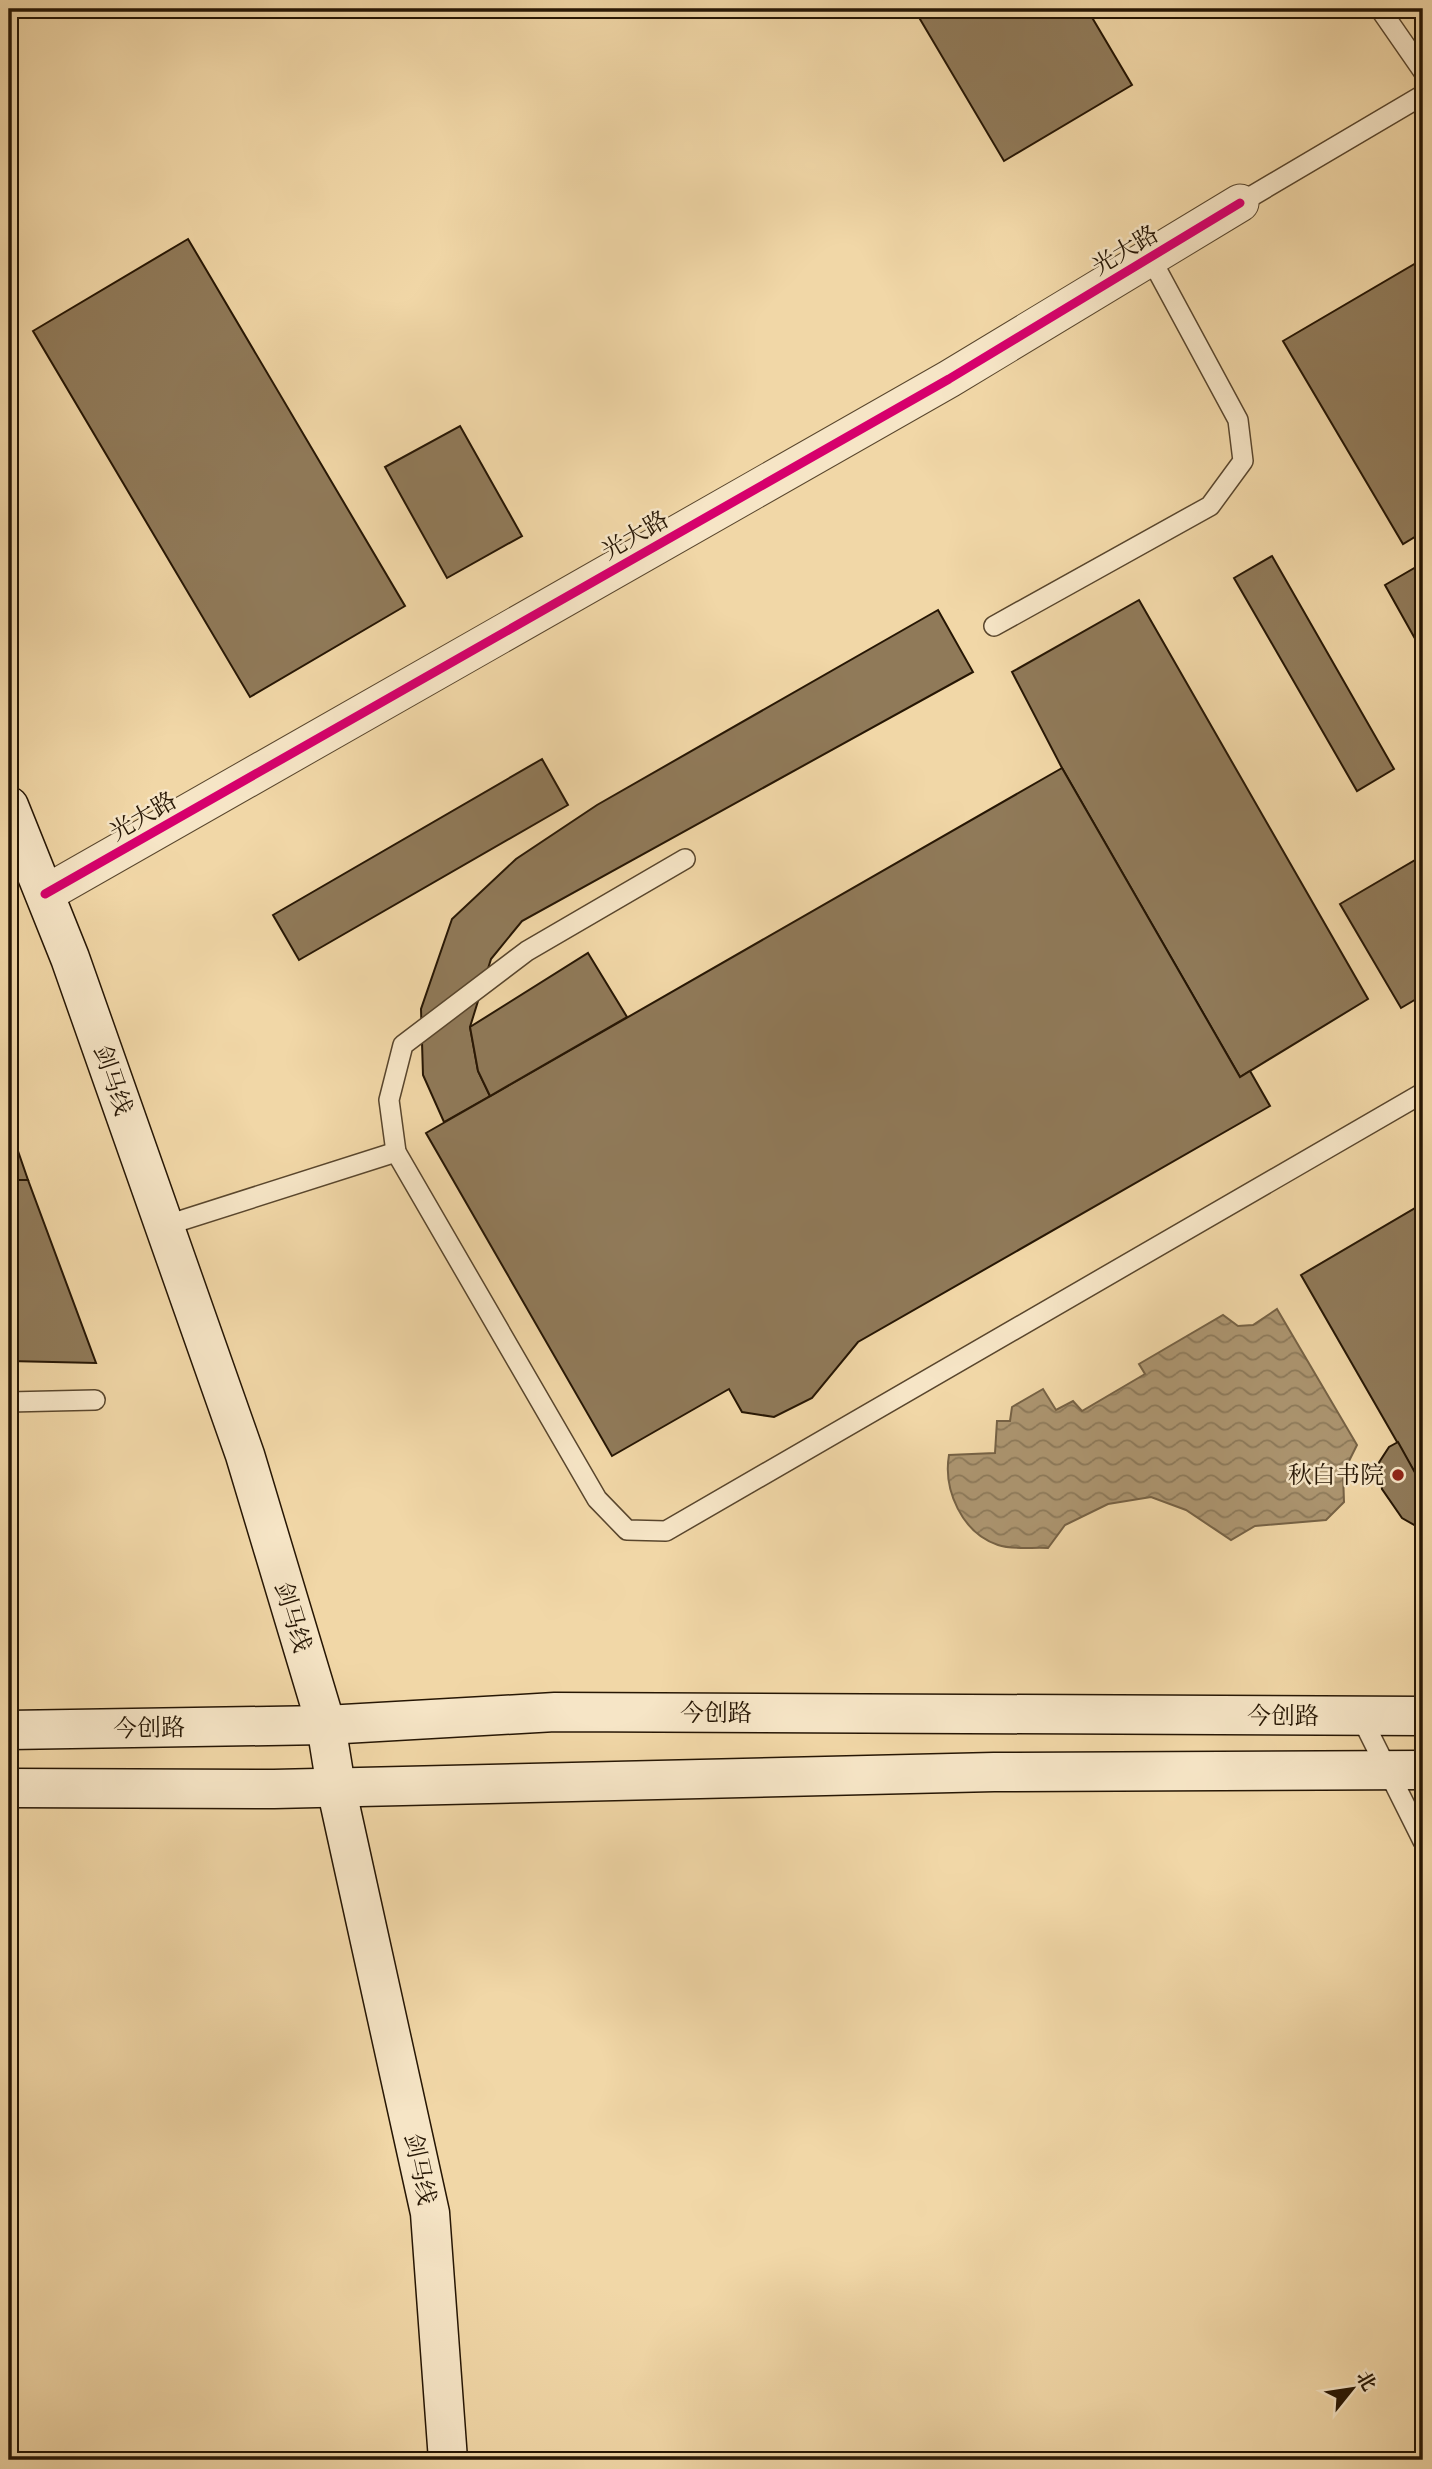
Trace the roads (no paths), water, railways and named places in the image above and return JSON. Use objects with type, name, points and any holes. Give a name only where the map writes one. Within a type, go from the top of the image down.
[{"type":"main road","name":"剑马线","points":[[9,807],[45,894],[245,1455],[326,1725],[336,1787],[430,2213],[448,2460]]},
{"type":"main road","name":"今创路","points":[[9,1730],[326,1725],[555,1712],[1423,1716]]},
{"type":"main road","points":[[9,1788],[336,1787],[994,1772],[1406,1771]]},
{"type":"street","name":"光大路","points":[[45,894],[937,386],[1240,203]]},
{"type":"lane","points":[[1380,9],[1423,71]]},
{"type":"lane","points":[[1240,203],[1423,96]]},
{"type":"lane","points":[[994,626],[1210,506],[1243,461],[1238,420],[1150,257]]},
{"type":"lane","points":[[685,859],[527,951],[403,1045],[389,1100],[396,1152],[597,1499],[626,1530],[666,1531],[1421,1094],[1423,1098]]},
{"type":"lane","points":[[164,1226],[396,1152]]},
{"type":"lane","points":[[9,1402],[95,1400]]},
{"type":"lane","points":[[1361,1717],[1406,1771],[1423,1841]]},
{"type":"water","points":[[1277,1309],[1357,1445],[1343,1473],[1344,1502],[1326,1520],[1255,1526],[1231,1540],[1186,1510],[1151,1497],[1108,1504],[1065,1525],[1048,1548],[1016,1548],[1004,1547],[985,1539],[965,1520],[952,1496],[949,1455],[995,1453],[997,1421],[1010,1421],[1012,1407],[1043,1389],[1056,1410],[1073,1401],[1082,1411],[1145,1374],[1139,1364],[1223,1315],[1238,1326],[1253,1325]]},
{"type":"place","name":"秋白书院","points":[[1398,1475]]}]
